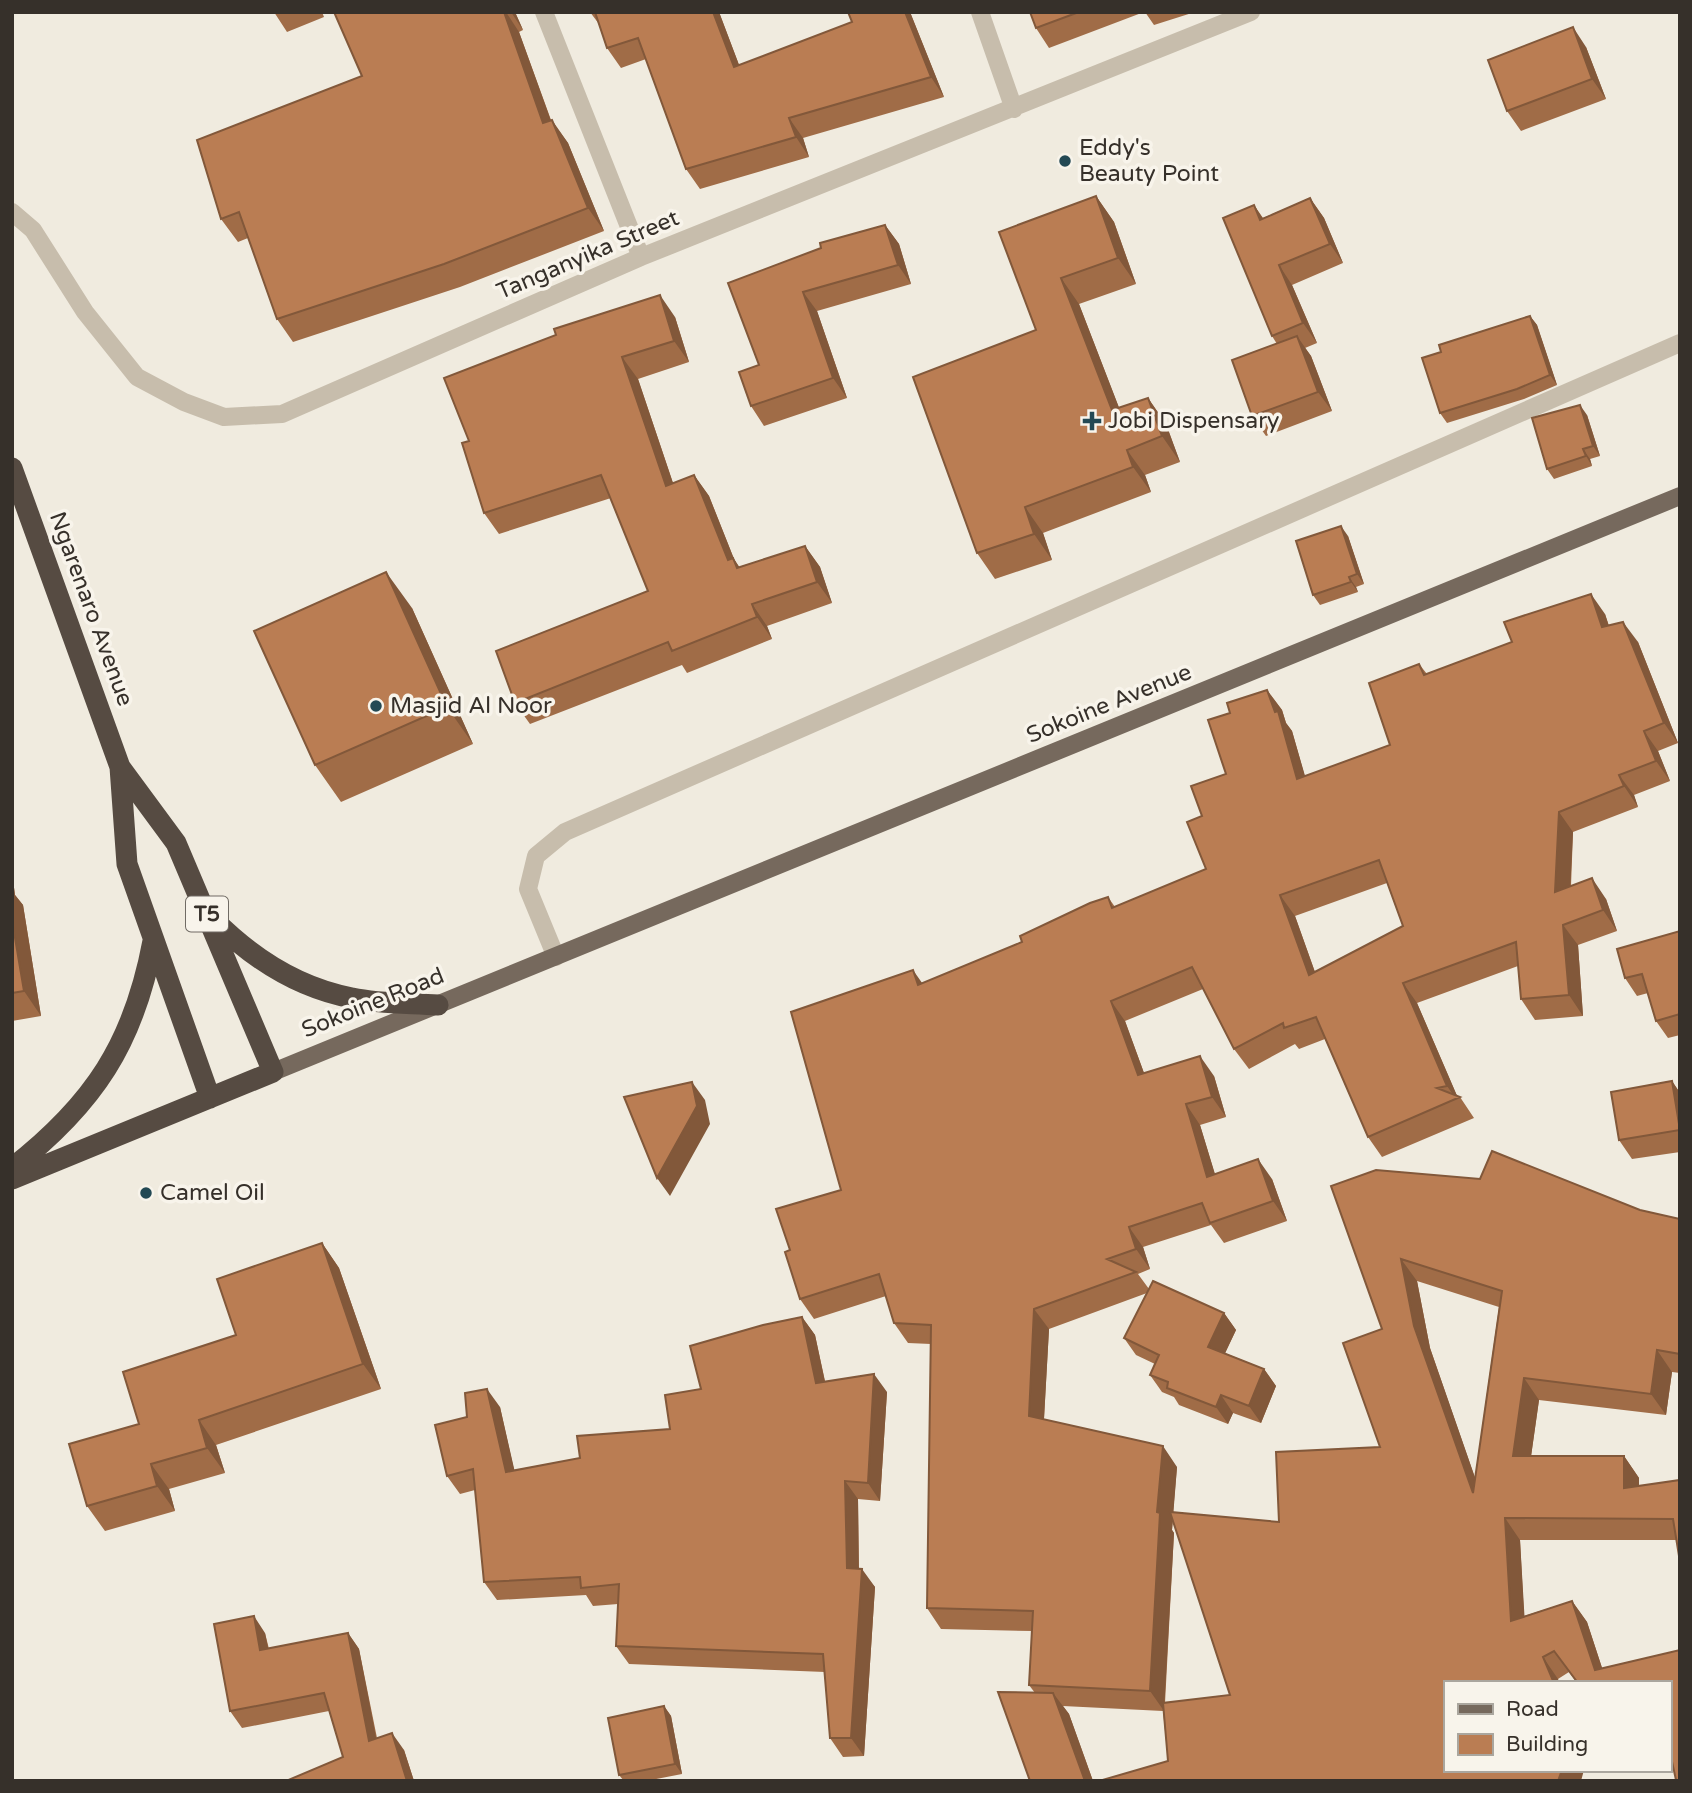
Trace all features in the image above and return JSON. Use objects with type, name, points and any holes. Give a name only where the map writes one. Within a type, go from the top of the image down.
[{"type":"highway","name":"Ngarenaro Avenue","points":[[12,468],[120,767]]},
{"type":"highway","name":"T5","points":[[120,767],[176,843],[273,1072]]},
{"type":"highway","name":"T5","points":[[120,767],[127,864],[210,1098]]},
{"type":"highway","points":[[205,911],[244,947],[271,966],[309,985],[351,998],[438,1005]]},
{"type":"highway","points":[[12,1168],[76,1113],[106,1074],[128,1032],[145,986],[153,939]]},
{"type":"highway","name":"Sokoine Road","points":[[12,1179],[273,1072]]},
{"type":"main road","name":"Sokoine Avenue","points":[[556,957],[1680,496]]},
{"type":"main road","name":"Sokoine Road","points":[[273,1072],[556,957]]},
{"type":"street","points":[[544,12],[641,257]]},
{"type":"street","points":[[980,12],[1014,109]]},
{"type":"street","name":"Tanganyika Street","points":[[12,212],[33,230],[85,312],[138,377],[184,402],[224,417],[282,414],[641,257],[1251,12]]},
{"type":"street","points":[[556,957],[528,889],[536,856],[565,832],[1680,342]]},
{"type":"building","points":[[334,12],[504,12],[543,123],[552,120],[588,208],[444,264],[277,319],[239,212],[221,219],[197,140],[362,76]]},
{"type":"building","points":[[595,12],[713,12],[734,67],[852,22],[848,12],[905,12],[931,77],[789,118],[796,137],[686,169],[638,38],[607,48]]},
{"type":"building","points":[[1030,12],[1079,12],[1036,28]]},
{"type":"building","points":[[1573,27],[1592,79],[1507,111],[1488,60]]},
{"type":"building","points":[[1096,196],[1118,258],[1061,278],[1112,410],[1148,398],[1162,436],[1127,450],[1133,467],[1025,507],[1034,534],[977,553],[913,377],[1036,330],[999,232]]},
{"type":"building","points":[[1310,198],[1330,244],[1279,265],[1303,323],[1272,336],[1223,218],[1254,205],[1260,220]]},
{"type":"building","points":[[885,225],[898,265],[803,292],[833,378],[751,406],[739,372],[759,365],[728,283],[821,248],[820,243]]},
{"type":"building","points":[[660,295],[674,341],[622,357],[666,486],[694,475],[728,560],[733,558],[737,568],[805,546],[817,582],[752,604],[757,617],[672,651],[668,642],[515,703],[496,651],[648,591],[601,475],[484,513],[462,443],[469,441],[444,378],[556,335],[554,329]]},
{"type":"building","points":[[1530,316],[1550,375],[1517,389],[1440,413],[1422,358],[1441,352],[1439,345]]},
{"type":"building","points":[[1297,336],[1318,392],[1252,416],[1232,360]]},
{"type":"building","points":[[1580,405],[1593,446],[1583,449],[1586,456],[1547,469],[1532,418]]},
{"type":"building","points":[[1341,526],[1357,574],[1349,577],[1351,582],[1313,595],[1296,541]]},
{"type":"building","name":"Masjid Al Noor","points":[[386,572],[447,707],[315,765],[254,631]]},
{"type":"building","points":[[1591,594],[1602,627],[1623,622],[1664,723],[1644,731],[1656,761],[1619,775],[1624,786],[1559,812],[1555,892],[1592,878],[1603,910],[1563,925],[1569,995],[1521,999],[1516,942],[1403,983],[1447,1086],[1437,1088],[1460,1097],[1368,1137],[1316,1017],[1284,1028],[1283,1023],[1234,1049],[1192,967],[1111,1001],[1138,1075],[1200,1056],[1212,1097],[1186,1104],[1207,1177],[1258,1159],[1273,1201],[1210,1223],[1202,1203],[1129,1227],[1136,1249],[1107,1259],[1136,1272],[1034,1309],[1029,1416],[1163,1446],[1157,1512],[1160,1513],[1150,1691],[1029,1685],[1033,1611],[927,1608],[931,1325],[894,1323],[879,1274],[800,1299],[785,1252],[790,1250],[776,1209],[841,1190],[791,1012],[913,970],[918,985],[1022,942],[1020,936],[1090,903],[1108,897],[1112,908],[1206,869],[1187,822],[1202,816],[1191,786],[1226,774],[1208,720],[1230,713],[1227,703],[1267,690],[1275,712],[1278,711],[1297,779],[1390,745],[1369,683],[1419,664],[1424,675],[1512,642],[1504,622]],"holes":[[[1379,860],[1403,926],[1309,975],[1280,895]]]},
{"type":"building","points":[[12,920],[24,991],[12,993]]},
{"type":"building","points":[[1680,931],[1680,1014],[1656,1021],[1642,974],[1625,978],[1617,949]]},
{"type":"building","points":[[1672,1081],[1680,1130],[1619,1140],[1611,1092]]},
{"type":"building","points":[[692,1082],[697,1106],[657,1178],[624,1097]]},
{"type":"building","points":[[1492,1151],[1640,1210],[1680,1219],[1680,1354],[1657,1350],[1651,1394],[1524,1378],[1513,1456],[1624,1456],[1624,1488],[1680,1480],[1680,1562],[1673,1519],[1505,1518],[1511,1621],[1572,1601],[1595,1670],[1680,1650],[1680,1780],[1676,1780],[1671,1757],[1671,1681],[1576,1681],[1554,1651],[1543,1657],[1553,1681],[1444,1681],[1444,1772],[1561,1772],[1558,1781],[1099,1781],[1168,1761],[1163,1703],[1230,1695],[1170,1512],[1279,1522],[1276,1452],[1380,1447],[1343,1343],[1382,1329],[1331,1186],[1376,1170],[1480,1179]],"holes":[[[1401,1259],[1502,1291],[1473,1493],[1414,1326]]]},
{"type":"building","points":[[322,1243],[363,1364],[199,1420],[207,1448],[151,1464],[157,1486],[87,1506],[69,1444],[139,1424],[123,1372],[236,1335],[217,1279]]},
{"type":"building","points":[[1153,1281],[1224,1313],[1208,1347],[1264,1369],[1249,1406],[1221,1395],[1216,1407],[1167,1388],[1168,1382],[1150,1375],[1159,1355],[1124,1338]]},
{"type":"building","points":[[802,1317],[816,1383],[874,1374],[868,1483],[845,1481],[847,1568],[862,1569],[851,1738],[830,1738],[823,1654],[616,1646],[619,1584],[581,1588],[580,1577],[484,1582],[473,1469],[447,1476],[435,1425],[467,1417],[465,1393],[487,1389],[506,1472],[580,1458],[577,1436],[670,1429],[665,1395],[701,1389],[690,1346]]},
{"type":"building","points":[[254,1616],[260,1650],[348,1633],[369,1741],[392,1733],[407,1781],[286,1781],[343,1757],[324,1693],[230,1711],[214,1624]]},
{"type":"building","points":[[998,1692],[1053,1693],[1085,1781],[1030,1781]]},
{"type":"building","points":[[664,1706],[675,1764],[619,1775],[608,1718]]},
{"type":"place","name":"Eddy's Beauty Point","points":[[1065,161]]},
{"type":"place","name":"Jobi Dispensary","points":[[1092,421]]},
{"type":"place","name":"Masjid Al Noor","points":[[376,706]]},
{"type":"place","name":"Camel Oil","points":[[146,1193]]}]
